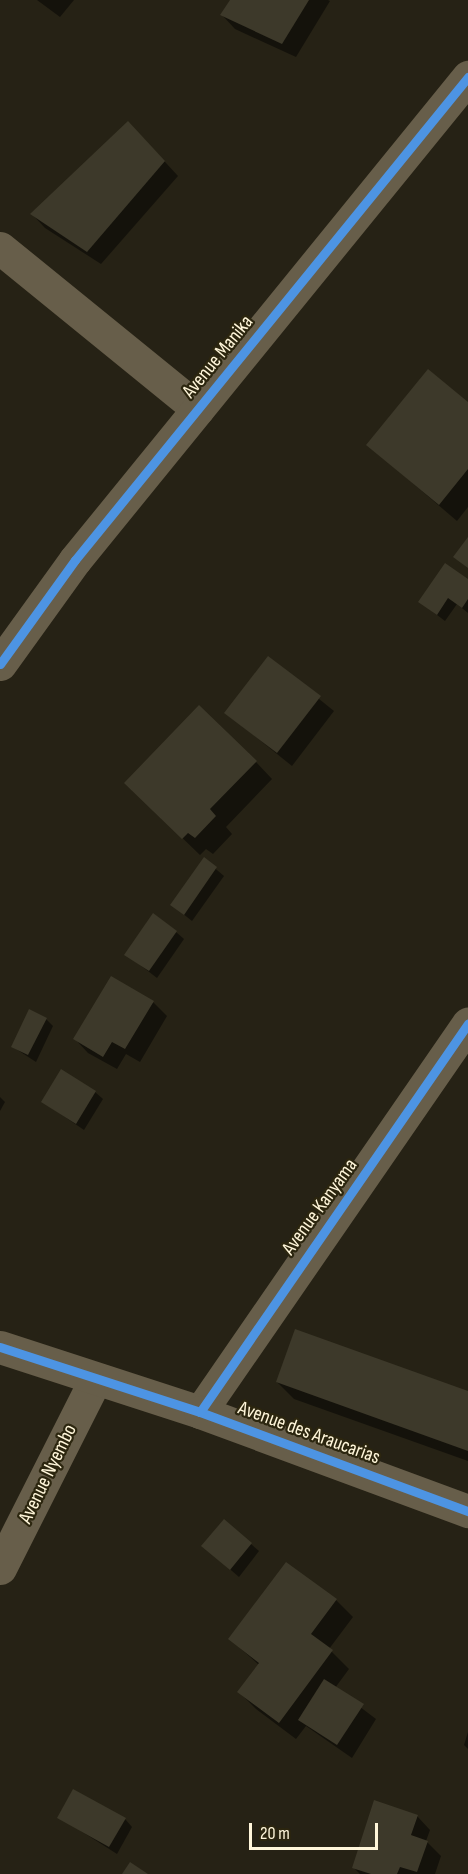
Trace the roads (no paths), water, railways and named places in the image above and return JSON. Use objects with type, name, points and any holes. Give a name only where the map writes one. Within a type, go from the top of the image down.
[{"type":"street","name":"Avenue Manika","points":[[0,664],[75,560],[468,76]]},
{"type":"street","points":[[0,248],[198,410]]},
{"type":"street","name":"Avenue Kanyama","points":[[200,1412],[468,1023]]},
{"type":"street","name":"Avenue des Araucarias","points":[[0,1347],[95,1380],[200,1412],[468,1511]]},
{"type":"street","name":"Avenue Nyembo","points":[[0,1568],[95,1380]]}]
